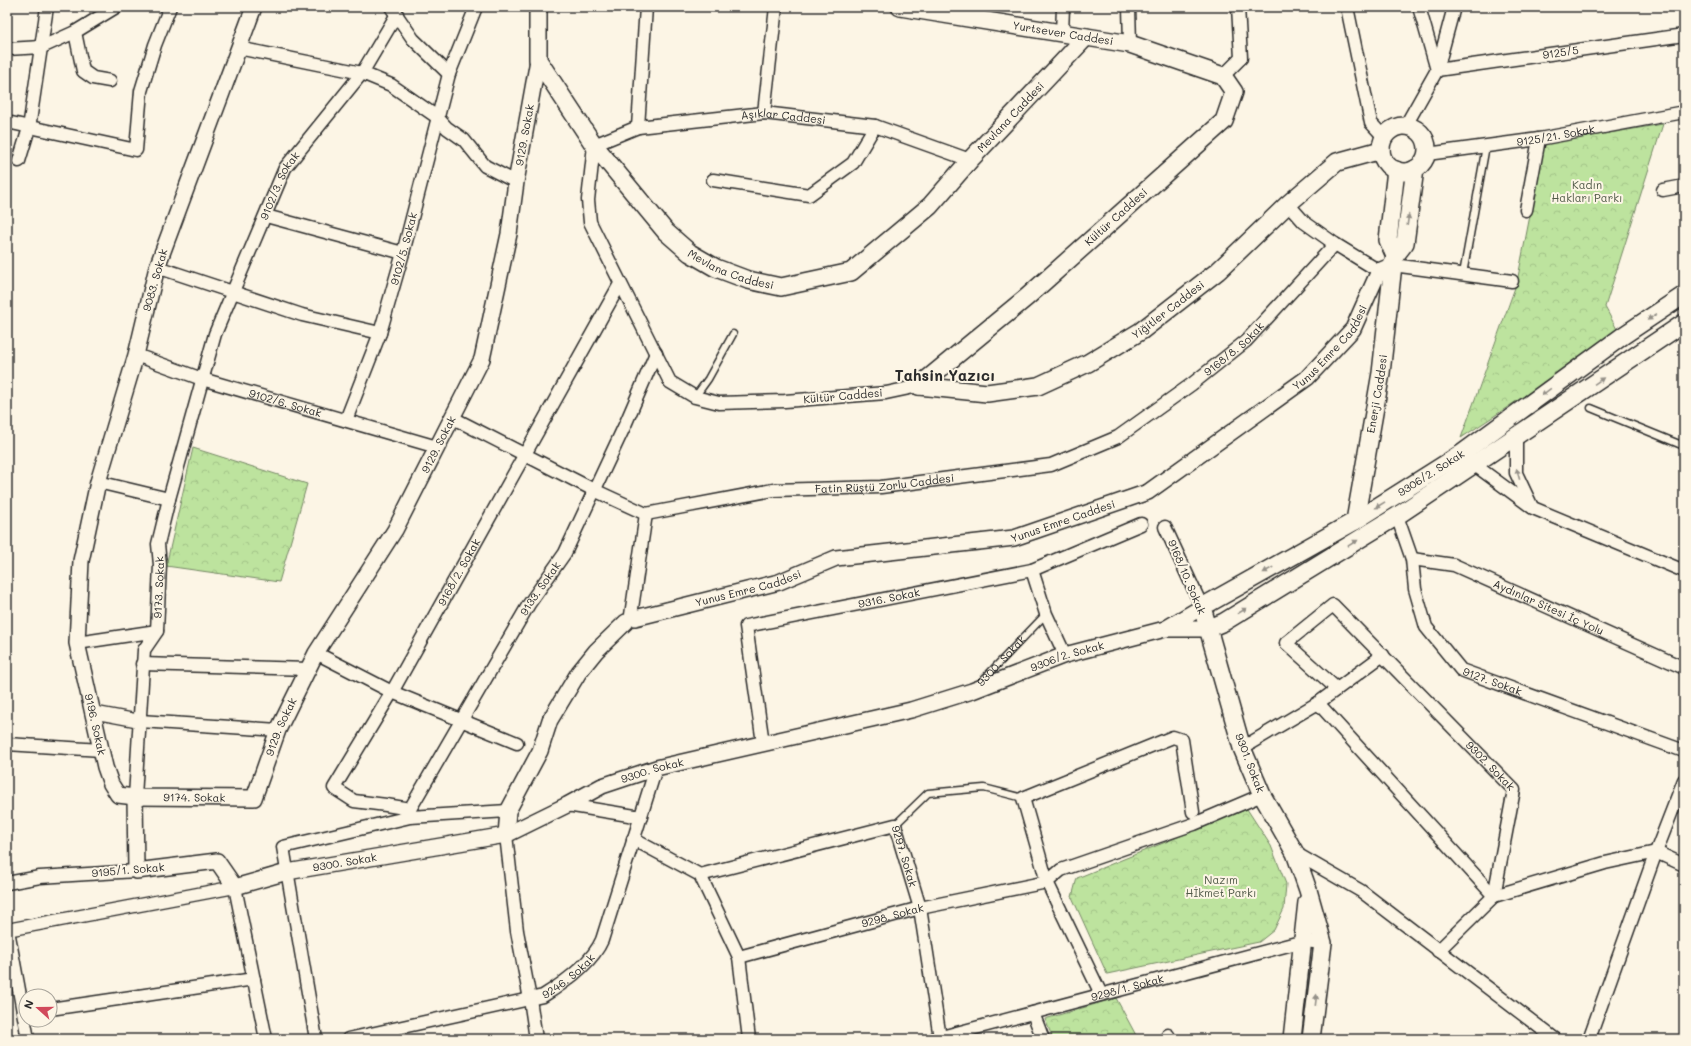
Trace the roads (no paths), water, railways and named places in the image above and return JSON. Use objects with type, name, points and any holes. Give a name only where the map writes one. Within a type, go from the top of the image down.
[{"type":"main road","points":[[538,7],[538,60]]},
{"type":"main road","name":"Yurtsever Caddesi","points":[[900,7],[1130,44],[1222,76]]},
{"type":"main road","name":"Mevlana Caddesi","points":[[538,60],[594,145],[666,232],[690,253],[716,268],[748,280],[781,287],[851,272],[930,206],[970,160],[1086,37]]},
{"type":"main road","name":"Kültür Caddesi","points":[[919,386],[1027,297],[1224,121],[1234,92],[1222,76]]},
{"type":"main road","points":[[1406,125],[1412,127],[1423,135],[1426,141],[1426,154],[1420,165],[1415,169],[1408,171],[1396,170],[1385,162],[1382,143],[1393,128],[1406,125]]},
{"type":"main road","name":"Yiğitler Caddesi","points":[[919,386],[987,393],[1038,386],[1088,363],[1141,331],[1218,271],[1288,204],[1337,162],[1382,143]]},
{"type":"main road","name":"Yunus Emre Caddesi","points":[[1389,264],[1405,243],[1415,169]]},
{"type":"main road","points":[[1389,264],[1388,240],[1396,170]]},
{"type":"main road","name":"Enerji Caddesi","points":[[1355,521],[1381,373],[1389,264]]},
{"type":"main road","name":"9306/2. Sokak","points":[[1202,607],[1355,521],[1461,454],[1624,335],[1684,295]]},
{"type":"main road","name":"9306/2. Sokak","points":[[1207,629],[1224,622],[1397,516],[1474,466],[1684,323]]},
{"type":"main road","name":"9168/10. Sokak","points":[[1202,607],[1207,629]]},
{"type":"main road","name":"9301. Sokak","points":[[1207,629],[1242,748],[1262,795],[1295,853],[1308,890],[1323,943],[1311,1039]]},
{"type":"main road","name":"9301. Sokak","points":[[1292,1039],[1304,941],[1308,890]]},
{"type":"street","points":[[19,161],[29,128],[47,7]]},
{"type":"street","points":[[7,49],[42,47],[75,32],[116,7]]},
{"type":"street","points":[[7,122],[136,150],[142,91],[154,45],[170,7]]},
{"type":"street","name":"9083. Sokak","points":[[82,561],[98,482],[136,356],[157,267],[254,7]]},
{"type":"street","name":"9102/5. Sokak","points":[[346,420],[380,333],[403,253],[449,74],[476,7]]},
{"type":"street","points":[[638,127],[646,7]]},
{"type":"street","points":[[764,112],[776,7]]},
{"type":"street","points":[[1062,7],[1062,34]]},
{"type":"street","points":[[1129,7],[1130,44]]},
{"type":"street","points":[[1222,76],[1241,58],[1238,7]]},
{"type":"street","points":[[1347,7],[1371,123],[1382,143]]},
{"type":"street","points":[[1419,7],[1437,70]]},
{"type":"street","points":[[1406,125],[1437,70],[1454,7]]},
{"type":"street","points":[[394,11],[413,39],[449,74]]},
{"type":"street","name":"9102/3. Sokak","points":[[202,379],[215,334],[285,168],[362,73],[394,11]]},
{"type":"street","points":[[75,32],[84,71],[92,78],[110,81]]},
{"type":"street","name":"9125/5","points":[[1437,70],[1684,35]]},
{"type":"street","points":[[238,48],[362,73],[391,85],[437,116],[447,128],[464,140],[485,166],[516,182]]},
{"type":"street","name":"9129. Sokak","points":[[254,798],[278,730],[316,653],[395,530],[482,359],[509,234],[516,182],[538,60]]},
{"type":"street","name":"Aşıklar Caddesi","points":[[594,145],[638,127],[764,112],[875,126],[970,160]]},
{"type":"street","name":"9125/21. Sokak","points":[[1426,154],[1539,139],[1684,112]]},
{"type":"street","points":[[713,180],[809,195],[853,163],[875,126]]},
{"type":"street","points":[[1526,210],[1539,139]]},
{"type":"street","name":"Kültür Caddesi","points":[[594,145],[588,200],[590,222],[670,382],[695,397],[719,403],[785,401],[886,393],[919,386]]},
{"type":"street","points":[[1663,190],[1684,186]]},
{"type":"street","points":[[1288,204],[1304,222],[1335,244],[1389,264],[1512,281]]},
{"type":"street","points":[[266,216],[403,253]]},
{"type":"street","name":"9168/8. Sokak","points":[[1118,437],[1192,384],[1246,341],[1335,244]]},
{"type":"street","name":"Yunus Emre Caddesi","points":[[506,835],[508,811],[540,751],[550,720],[579,672],[596,650],[631,618],[780,582],[836,558],[1014,538],[1148,492],[1307,378],[1354,329],[1389,264]]},
{"type":"street","points":[[157,267],[302,315],[380,333]]},
{"type":"street","name":"9168/2. Sokak","points":[[410,813],[386,804],[354,801],[334,788],[392,692],[523,455],[620,284]]},
{"type":"street","name":"9133. Sokak","points":[[410,813],[530,604],[566,553],[625,425],[656,352]]},
{"type":"street","name":"9102/6. Sokak","points":[[136,356],[202,379],[437,447]]},
{"type":"street","name":"9173. Sokak","points":[[135,797],[142,664],[144,650],[157,631],[160,565],[158,544],[202,379]]},
{"type":"street","points":[[453,418],[523,455],[646,514],[631,618]]},
{"type":"street","name":"Fatin Rüştü Zorlu Caddesi","points":[[646,514],[773,490],[882,487],[1051,465],[1118,437]]},
{"type":"street","points":[[1516,437],[1516,473],[1532,508]]},
{"type":"street","points":[[1461,454],[1474,466],[1532,508],[1684,571]]},
{"type":"street","points":[[98,482],[169,499]]},
{"type":"street","name":"9127. Sokak","points":[[1397,516],[1412,559],[1415,589],[1426,627],[1461,670],[1684,751]]},
{"type":"street","name":"9316. Sokak","points":[[763,743],[746,626],[1032,570],[1141,524]]},
{"type":"street","name":"9168/10. Sokak","points":[[1166,527],[1202,607]]},
{"type":"street","name":"Aydınlar Sitesi İç Yolu","points":[[1412,559],[1454,565],[1682,667]]},
{"type":"street","name":"9196. Sokak","points":[[82,561],[77,643],[92,712],[105,767],[111,784],[118,795],[135,797]]},
{"type":"street","points":[[1032,570],[1046,614],[1065,656]]},
{"type":"street","name":"9302. Sokak","points":[[1337,689],[1286,643],[1333,605],[1514,790],[1494,896]]},
{"type":"street","name":"9306/2. Sokak","points":[[1165,629],[1202,607]]},
{"type":"street","name":"9306/2. Sokak","points":[[972,691],[1065,656],[1165,629],[1207,629]]},
{"type":"street","points":[[77,643],[157,631]]},
{"type":"street","points":[[316,653],[392,692],[462,722],[517,743]]},
{"type":"street","points":[[1242,748],[1318,703],[1383,655]]},
{"type":"street","points":[[142,664],[308,669]]},
{"type":"street","name":"9300. Sokak","points":[[235,887],[288,872],[506,835],[602,786],[656,768],[911,710],[972,691]]},
{"type":"street","points":[[1318,703],[1494,896]]},
{"type":"street","points":[[92,712],[140,721],[278,730]]},
{"type":"street","points":[[1101,994],[1047,882],[1023,798],[1173,737],[1182,740],[1193,812]]},
{"type":"street","points":[[7,744],[101,750]]},
{"type":"street","name":"9246. Sokak","points":[[348,1039],[543,996],[590,960],[598,951],[656,768]]},
{"type":"street","points":[[1589,1039],[1656,852],[1684,780]]},
{"type":"street","points":[[1047,882],[1061,870],[1194,824],[1262,795]]},
{"type":"street","points":[[135,797],[136,870]]},
{"type":"street","name":"9174. Sokak","points":[[135,797],[254,798]]},
{"type":"street","points":[[567,805],[640,817]]},
{"type":"street","points":[[316,1039],[283,847],[410,813],[508,811]]},
{"type":"street","name":"9297. Sokak","points":[[700,875],[895,825],[920,908],[937,1038]]},
{"type":"street","points":[[506,835],[517,931],[536,1039]]},
{"type":"street","points":[[633,839],[700,875],[739,957],[749,1039]]},
{"type":"street","points":[[1438,951],[1494,896],[1605,863],[1656,852],[1684,865]]},
{"type":"street","points":[[1295,853],[1362,891],[1438,951],[1555,1039]]},
{"type":"street","name":"9195/1. Sokak","points":[[7,883],[40,877],[136,870],[217,861],[235,887]]},
{"type":"street","name":"9298. Sokak","points":[[739,957],[920,908],[1047,882]]},
{"type":"street","points":[[20,988],[8,930],[235,887],[266,1039]]},
{"type":"street","name":"9298/1. Sokak","points":[[937,1038],[1304,941],[1323,943]]},
{"type":"street","points":[[58,1008],[254,979]]},
{"type":"street","points":[[1033,1013],[1043,1039]]},
{"type":"street","points":[[27,1028],[28,1039]]},
{"type":"lane","points":[[1463,274],[1486,146]]},
{"type":"lane","points":[[695,397],[708,379],[733,334]]},
{"type":"lane","points":[[1591,408],[1684,446]]},
{"type":"lane","name":"9300. Sokak","points":[[972,691],[1046,614]]},
{"type":"lane","points":[[895,825],[928,793],[984,788],[1023,798]]},
{"type":"district","name":"Tahsin Yazıcı","points":[[945,376]]},
{"type":"park label","name":"Kadın Hakları Parkı","points":[[1587,191]]},
{"type":"park label","name":"Nazım Hİkmet Parkı","points":[[1221,886]]}]
